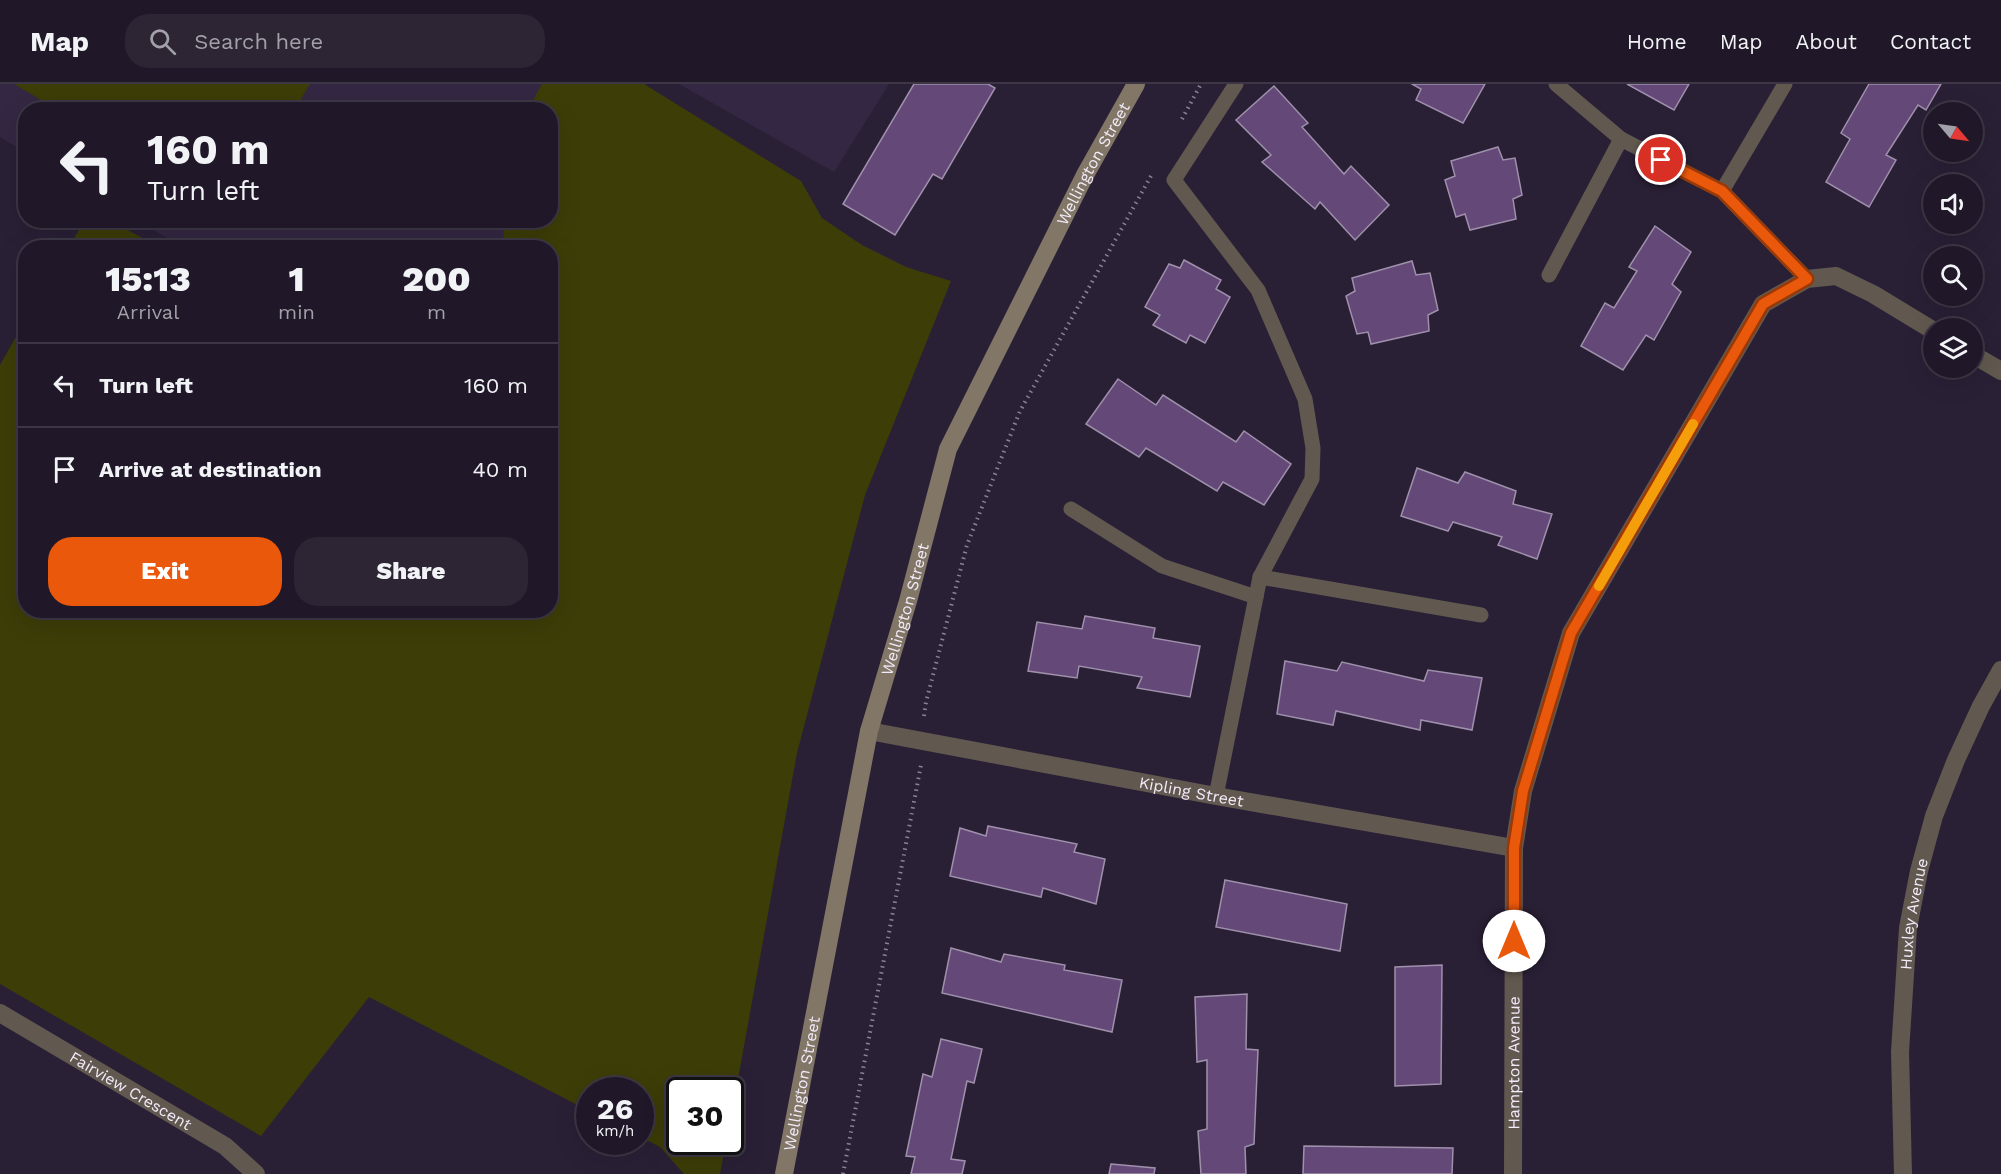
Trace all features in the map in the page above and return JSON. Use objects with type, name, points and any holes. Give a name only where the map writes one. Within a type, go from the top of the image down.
[{"type":"main road","name":"Wellington Street","points":[[784,1174],[869,731],[908,601],[948,449],[1085,175],[1136,84]]},
{"type":"street","name":"Hampton Avenue","points":[[1513,1174],[1514,848],[1523,791],[1571,633],[1763,304],[1807,279],[1836,276],[1873,294],[1923,324]]},
{"type":"street","points":[[1983,360],[2001,371]]},
{"type":"street","name":"Huxley Avenue","points":[[1903,1174],[1900,1052],[1908,928],[1919,871],[1934,816],[1956,760],[2001,670]]},
{"type":"street","name":"Kipling Street","points":[[869,731],[1216,796],[1514,848]]},
{"type":"street","name":"Fairview Crescent","points":[[0,1013],[225,1146],[256,1174]]},
{"type":"lane","points":[[1216,796],[1260,577],[1312,479],[1313,448],[1305,399],[1258,290],[1174,180],[1236,84]]},
{"type":"lane","points":[[1556,84],[1621,139],[1722,191],[1807,279]]},
{"type":"lane","points":[[1722,191],[1785,84]]},
{"type":"lane","points":[[1549,275],[1621,139]]},
{"type":"lane","points":[[1071,509],[1162,566],[1256,597]]},
{"type":"lane","points":[[1260,577],[1481,615]]},
{"type":"path","points":[[1179,125],[1201,84]]},
{"type":"path","points":[[843,1174],[921,767],[921,740],[926,702],[967,545],[1020,411],[1156,166]]},
{"type":"shaded area","points":[[0,84],[599,84],[558,106],[558,102],[18,102],[18,148],[0,137]]},
{"type":"shaded area","points":[[14,84],[310,84],[299,102],[44,102]]},
{"type":"shaded area","points":[[542,84],[644,84],[801,181],[822,218],[862,245],[906,267],[951,281],[865,495],[797,753],[738,1077],[666,1077],[666,1154],[654,1144],[654,1077],[576,1077],[576,1104],[369,997],[261,1136],[0,984],[0,365],[18,333],[18,618],[558,618],[558,240],[503,240],[504,228],[558,228],[558,102],[532,102]]},
{"type":"shaded area","points":[[679,84],[889,84],[834,172]]},
{"type":"shaded area","points":[[80,228],[124,228],[146,240],[73,240]]},
{"type":"shaded area","points":[[150,228],[516,228],[509,240],[170,240]]},
{"type":"shaded area","points":[[667,1155],[724,1155],[720,1174],[684,1174]]},
{"type":"building","points":[[914,84],[988,84],[995,88],[942,179],[933,174],[895,235],[843,204]]},
{"type":"building","points":[[1412,84],[1485,84],[1463,123],[1416,100],[1421,89]]},
{"type":"building","points":[[1627,84],[1689,84],[1674,110]]},
{"type":"building","points":[[1869,84],[1941,84],[1931,102],[1923,102],[1923,108],[1918,105],[1886,155],[1896,160],[1869,207],[1826,182],[1850,139],[1841,133]]},
{"type":"building","points":[[1274,86],[1308,123],[1302,127],[1344,174],[1351,166],[1389,205],[1355,240],[1320,202],[1315,209],[1262,162],[1271,155],[1236,120]]},
{"type":"building","points":[[1498,147],[1503,160],[1515,158],[1522,195],[1513,199],[1516,219],[1470,230],[1465,214],[1456,217],[1445,180],[1455,176],[1451,161]]},
{"type":"building","points":[[1655,226],[1691,252],[1672,284],[1681,292],[1654,340],[1646,335],[1623,370],[1581,346],[1605,303],[1614,308],[1637,271],[1629,267]]},
{"type":"building","points":[[1184,260],[1221,280],[1216,289],[1230,297],[1205,343],[1190,335],[1186,343],[1153,325],[1160,315],[1145,307],[1169,264],[1180,268]]},
{"type":"building","points":[[1412,261],[1416,275],[1430,273],[1438,310],[1428,315],[1429,331],[1371,344],[1368,332],[1357,334],[1346,296],[1355,291],[1352,278]]},
{"type":"building","points":[[1118,379],[1156,405],[1163,395],[1236,442],[1244,431],[1291,464],[1264,505],[1223,482],[1217,491],[1146,448],[1139,457],[1086,424]]},
{"type":"building","points":[[1417,468],[1458,483],[1465,472],[1516,491],[1513,504],[1552,514],[1537,559],[1498,545],[1502,537],[1453,522],[1448,531],[1401,516]]},
{"type":"building","points":[[1085,616],[1155,628],[1153,638],[1200,646],[1190,697],[1137,688],[1142,677],[1079,666],[1077,678],[1028,671],[1037,622],[1082,629]]},
{"type":"building","points":[[1285,661],[1337,671],[1342,662],[1424,681],[1428,670],[1482,678],[1472,730],[1421,720],[1420,730],[1336,711],[1333,725],[1277,714]]},
{"type":"building","points":[[988,826],[1077,844],[1074,852],[1105,859],[1096,904],[1043,888],[1041,897],[950,876],[960,828],[986,836]]},
{"type":"building","points":[[1225,880],[1347,904],[1340,951],[1216,927]]},
{"type":"building","points":[[951,948],[1001,962],[1004,954],[1065,965],[1064,970],[1122,980],[1112,1032],[942,993]]},
{"type":"building","points":[[1442,965],[1441,1084],[1395,1086],[1395,967]]},
{"type":"building","points":[[1247,994],[1246,1049],[1258,1050],[1254,1144],[1245,1147],[1246,1174],[1201,1174],[1198,1131],[1207,1129],[1207,1060],[1197,1062],[1195,997]]},
{"type":"building","points":[[941,1039],[982,1049],[974,1083],[967,1081],[951,1159],[965,1161],[962,1174],[911,1174],[915,1157],[906,1156],[923,1074],[932,1077]]},
{"type":"building","points":[[1304,1146],[1453,1148],[1452,1174],[1303,1174]]},
{"type":"building","points":[[1111,1164],[1155,1168],[1154,1174],[1109,1174]]},
{"type":"slow traffic","points":[[1599,586],[1693,424]]},
{"type":"route","points":[[1514,941],[1514,848],[1523,791],[1571,633],[1763,304],[1807,279],[1722,191],[1661,160]]}]
